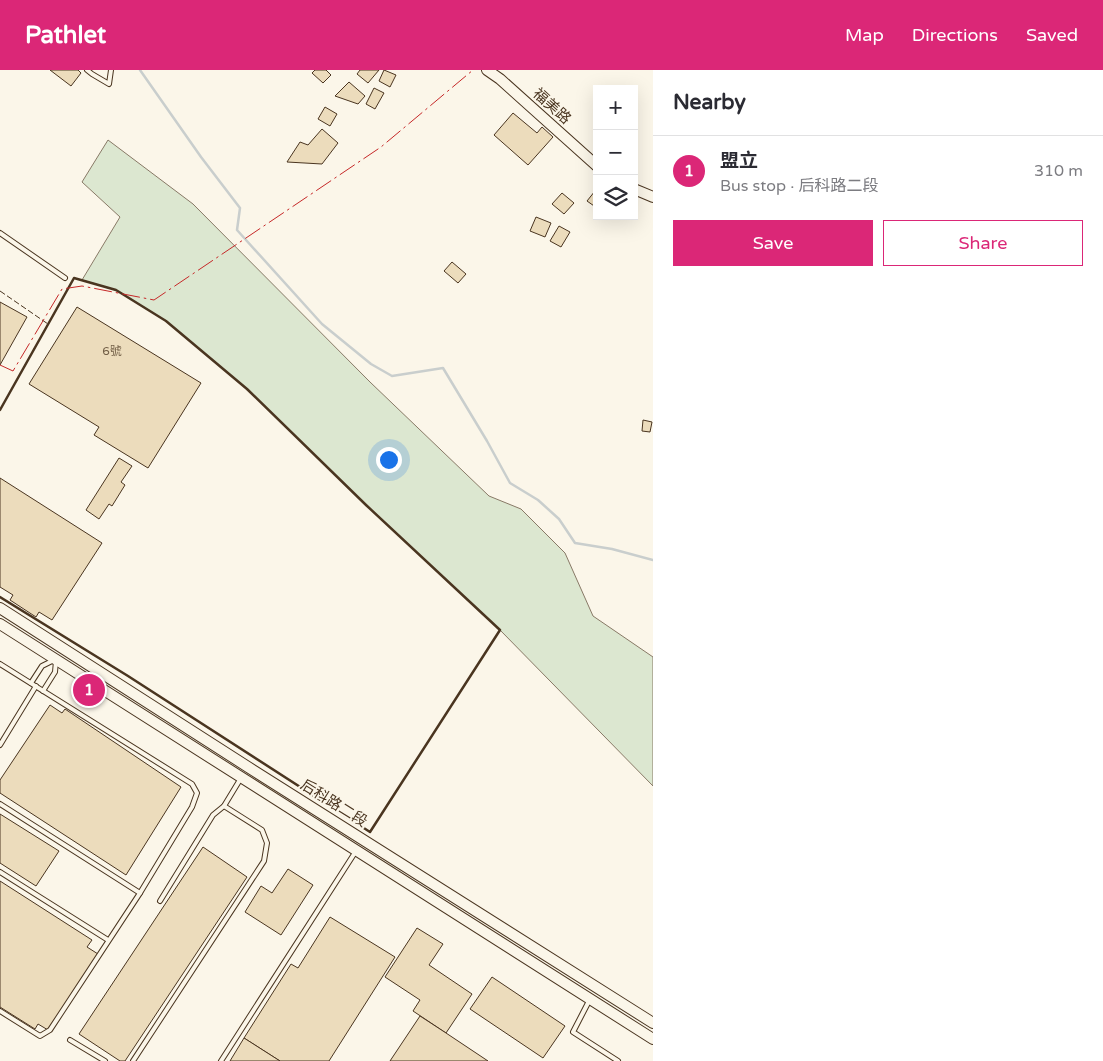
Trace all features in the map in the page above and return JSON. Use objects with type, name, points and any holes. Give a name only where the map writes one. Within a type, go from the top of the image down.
[{"type":"street","name":"福美路","points":[[487,70],[500,79],[593,162]]},
{"type":"street","points":[[638,190],[653,197]]},
{"type":"street","name":"后科路二段","points":[[0,608],[653,1023]]},
{"type":"street","name":"后科路二段","points":[[0,624],[653,1039]]},
{"type":"street","points":[[56,659],[64,649]]},
{"type":"street","points":[[356,851],[363,838]]},
{"type":"street","points":[[590,999],[596,987]]},
{"type":"lane","points":[[87,70],[109,84],[111,70]]},
{"type":"lane","points":[[0,233],[65,278]]},
{"type":"lane","points":[[31,683],[42,666],[56,659]]},
{"type":"lane","points":[[43,691],[55,672],[56,659]]},
{"type":"lane","points":[[0,664],[192,784],[197,793],[192,807],[140,893],[50,1030],[40,1036],[0,1011]]},
{"type":"lane","points":[[0,745],[36,686]]},
{"type":"lane","points":[[160,901],[213,815],[224,806],[241,778]]},
{"type":"lane","points":[[0,804],[140,893]]},
{"type":"lane","points":[[132,1061],[264,861],[268,843],[262,830],[224,806]]},
{"type":"lane","points":[[220,1061],[356,851]]},
{"type":"lane","points":[[0,872],[108,940]]},
{"type":"lane","points":[[590,999],[573,1032],[618,1061]]},
{"type":"lane","points":[[70,1040],[105,1061]]},
{"type":"green space","points":[[108,140],[193,204],[370,382],[489,496],[521,509],[565,553],[593,616],[653,657],[653,786],[500,630],[366,505],[247,389],[166,321],[116,290],[82,280],[120,217],[82,182]]},
{"type":"building","points":[[50,70],[78,70],[81,73],[71,86]]},
{"type":"building","points":[[315,70],[326,70],[331,75],[323,83],[312,73]]},
{"type":"building","points":[[360,70],[379,70],[368,83],[357,74]]},
{"type":"building","points":[[384,70],[396,75],[390,87],[379,81]]},
{"type":"building","points":[[349,82],[365,96],[358,104],[335,96]]},
{"type":"building","points":[[374,88],[384,93],[375,109],[366,104]]},
{"type":"building","points":[[325,107],[337,114],[330,126],[318,119]]},
{"type":"building","points":[[513,113],[537,133],[542,127],[553,137],[528,165],[494,135]]},
{"type":"building","points":[[322,129],[338,143],[322,164],[287,162],[300,142],[308,145]]},
{"type":"building","points":[[562,193],[574,203],[564,214],[552,204]]},
{"type":"building","points":[[593,194],[593,205],[587,201]]},
{"type":"building","points":[[536,217],[551,223],[545,237],[530,231]]},
{"type":"building","points":[[559,226],[570,232],[561,247],[550,241]]},
{"type":"building","points":[[452,262],[466,274],[458,283],[444,271]]},
{"type":"building","points":[[0,302],[27,317],[0,365]]},
{"type":"building","points":[[77,307],[201,383],[148,468],[94,435],[99,427],[29,384]]},
{"type":"building","points":[[643,420],[652,422],[650,432],[642,431]]},
{"type":"building","points":[[119,458],[132,466],[121,482],[125,485],[112,506],[109,504],[99,519],[86,510]]},
{"type":"building","points":[[0,478],[102,543],[52,620],[39,612],[36,617],[10,600],[13,595],[0,587]]},
{"type":"building","points":[[50,705],[62,713],[65,709],[181,787],[126,875],[0,793],[0,780]]},
{"type":"building","points":[[0,814],[59,851],[36,886],[0,863]]},
{"type":"building","points":[[203,847],[247,877],[125,1061],[120,1061],[79,1034]]},
{"type":"building","points":[[288,869],[313,885],[281,935],[245,912],[261,886],[272,893]]},
{"type":"building","points":[[0,881],[92,940],[87,947],[98,954],[48,1030],[38,1024],[35,1029],[0,1007]]},
{"type":"building","points":[[330,917],[395,957],[329,1061],[280,1061],[244,1038],[291,964],[298,968]]},
{"type":"building","points":[[417,928],[443,944],[429,965],[472,994],[446,1033],[413,1011],[420,1000],[385,977]]},
{"type":"building","points":[[492,977],[565,1026],[543,1058],[470,1009]]},
{"type":"building","points":[[420,1016],[446,1033],[488,1061],[390,1061]]},
{"type":"building","points":[[244,1038],[280,1061],[230,1061]]},
{"type":"waterway","points":[[140,70],[201,157],[240,208],[237,230],[322,324],[371,364],[392,376],[443,368],[510,483],[538,500],[559,519],[575,543],[612,549],[653,560]]},
{"type":"fence","points":[[0,291],[48,324],[0,410]]},
{"type":"wall","points":[[0,410],[74,278],[116,290],[166,321],[247,389],[366,505],[500,630],[370,832],[128,676],[0,597]]},
{"type":"power","points":[[0,365],[13,371],[62,289],[82,286],[154,300],[381,147],[473,70]]},
{"type":"place","name":"盟立","points":[[89,690]]}]
